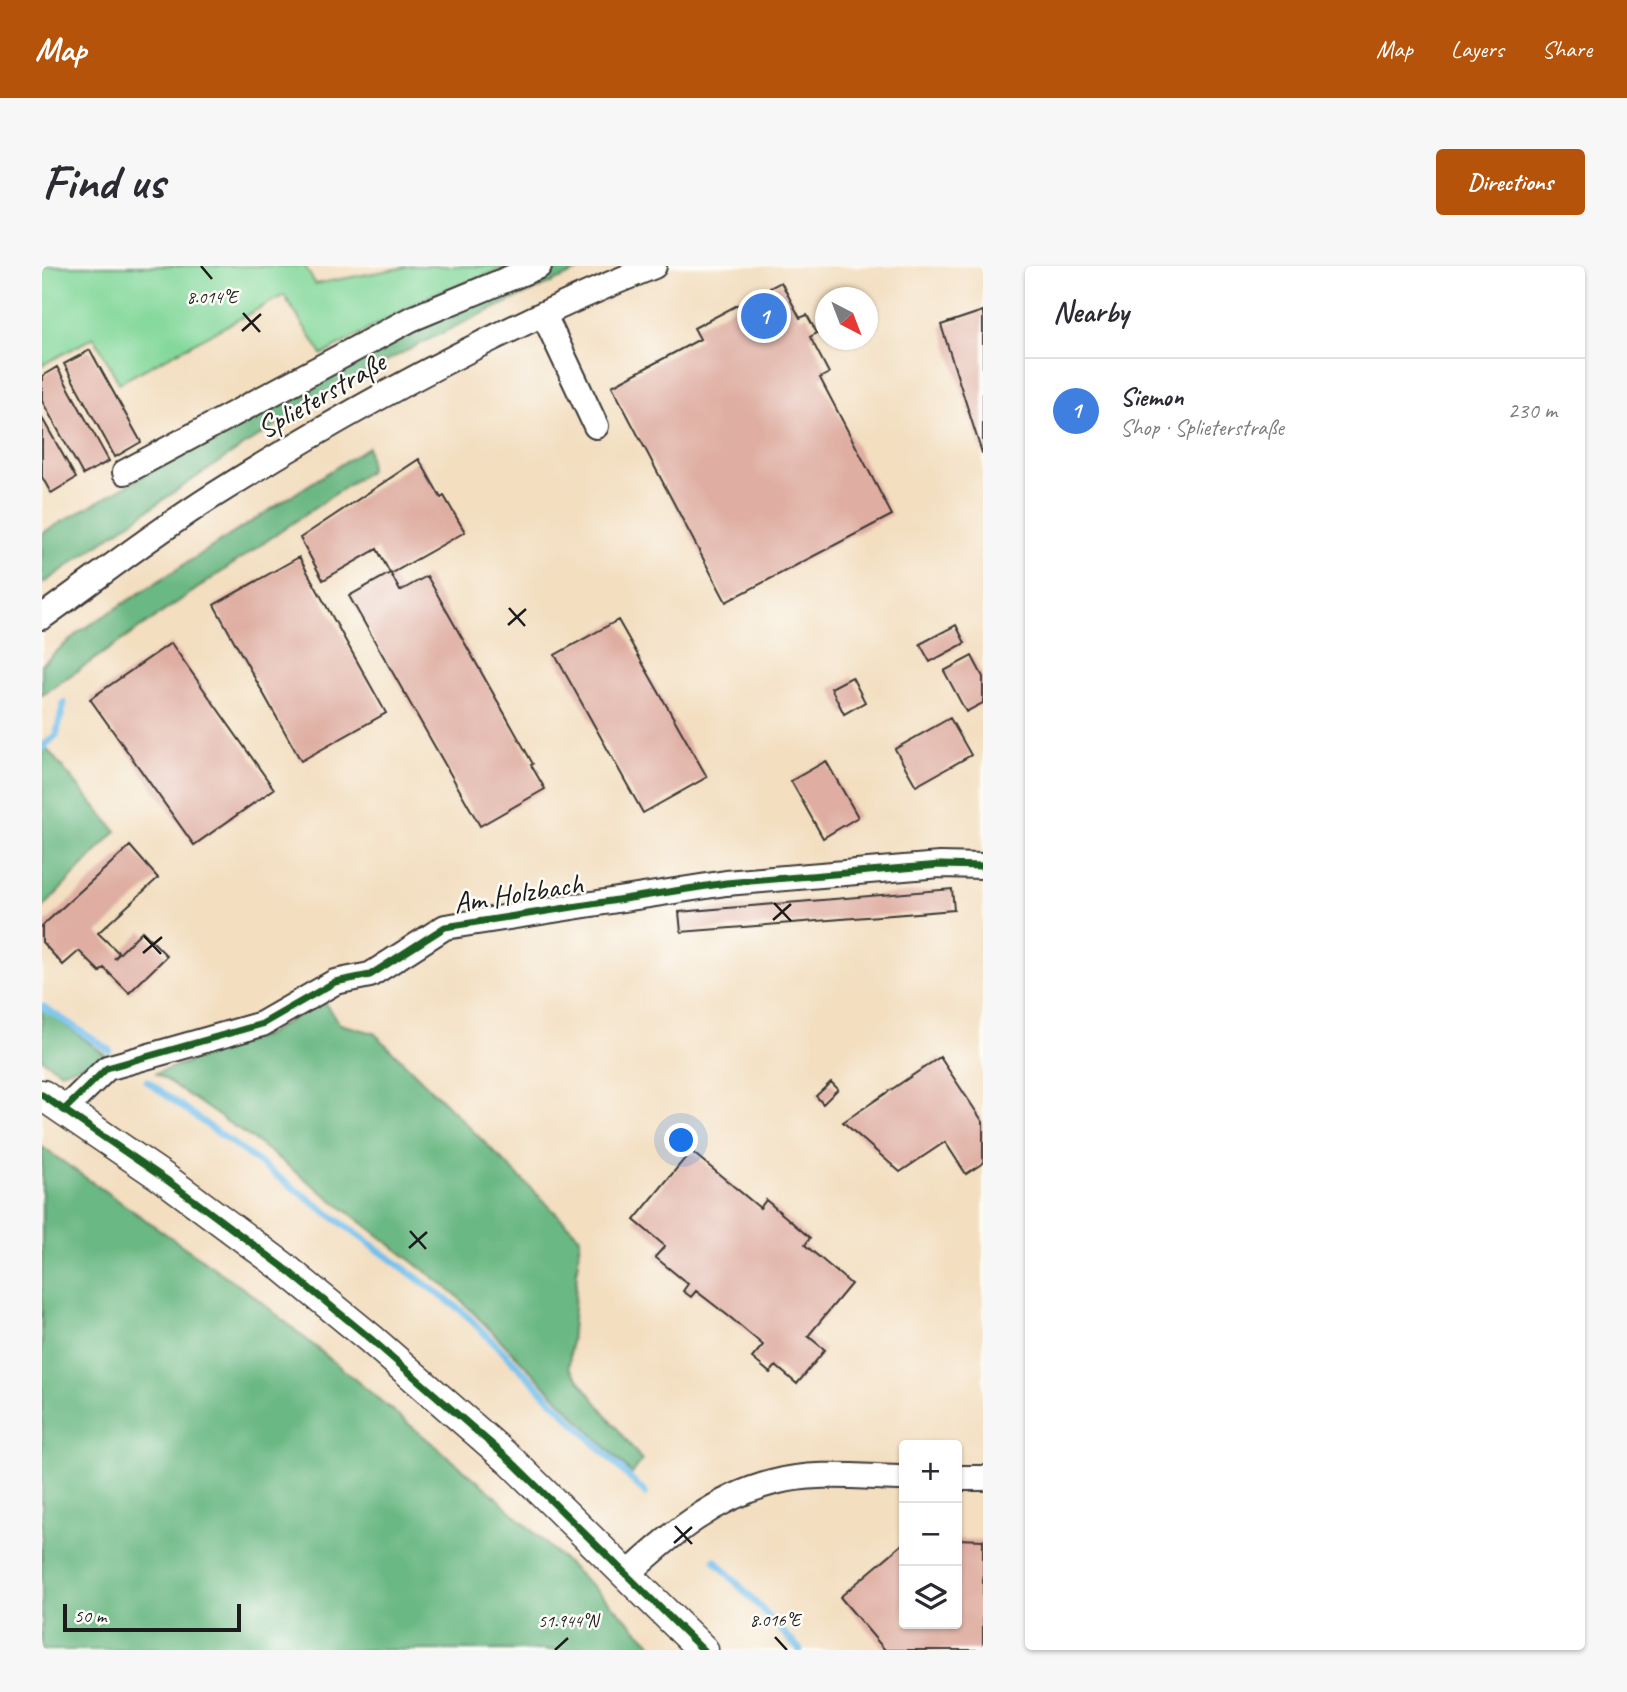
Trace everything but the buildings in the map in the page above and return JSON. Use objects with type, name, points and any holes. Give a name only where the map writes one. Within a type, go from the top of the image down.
[{"type":"main road","points":[[53,1102],[168,1181],[312,1290],[512,1462],[703,1650]]},
{"type":"street","points":[[125,472],[411,319],[539,266]]},
{"type":"street","name":"Splieterstraße","points":[[42,617],[209,499],[344,416],[471,347],[654,266]]},
{"type":"street","points":[[544,314],[596,426]]},
{"type":"street","name":"Am Holzbach","points":[[53,1102],[107,1068],[262,1024],[335,982],[370,975],[445,928],[726,883],[930,866],[983,866]]},
{"type":"street","points":[[628,1574],[667,1537],[701,1514],[729,1499],[771,1483],[816,1477],[899,1478]]},
{"type":"street","points":[[962,1478],[983,1478]]},
{"type":"green space","points":[[42,266],[305,266],[315,284],[411,266],[511,266],[431,295],[322,355],[284,295],[119,383],[94,337],[42,365]]},
{"type":"green space","points":[[559,266],[589,266],[441,334],[313,402],[195,478],[42,584],[42,533],[415,323]]},
{"type":"green space","points":[[368,447],[370,470],[42,695],[42,664],[79,632]]},
{"type":"green space","points":[[42,743],[116,831],[42,909]]},
{"type":"green space","points":[[323,1001],[340,1024],[374,1033],[580,1237],[569,1367],[642,1460],[632,1474],[455,1294],[258,1143],[156,1073],[265,1035]]},
{"type":"green space","points":[[42,1007],[108,1057],[61,1072],[42,1059]]},
{"type":"green space","points":[[42,1147],[254,1296],[486,1488],[658,1650],[42,1650]]},
{"type":"waterway","points":[[42,748],[56,735],[64,703]]},
{"type":"waterway","points":[[42,1006],[109,1050]]},
{"type":"waterway","points":[[147,1081],[462,1311],[645,1493]]},
{"type":"waterway","points":[[715,1560],[800,1650]]},
{"type":"cycle path","points":[[65,1109],[107,1068],[262,1024],[335,982],[370,975],[445,927],[726,883],[940,865],[983,866]]},
{"type":"cycle path","points":[[42,1095],[168,1181],[282,1266],[371,1339],[512,1462],[703,1650]]},
{"type":"place","name":"Siemon","points":[[764,316]]}]
